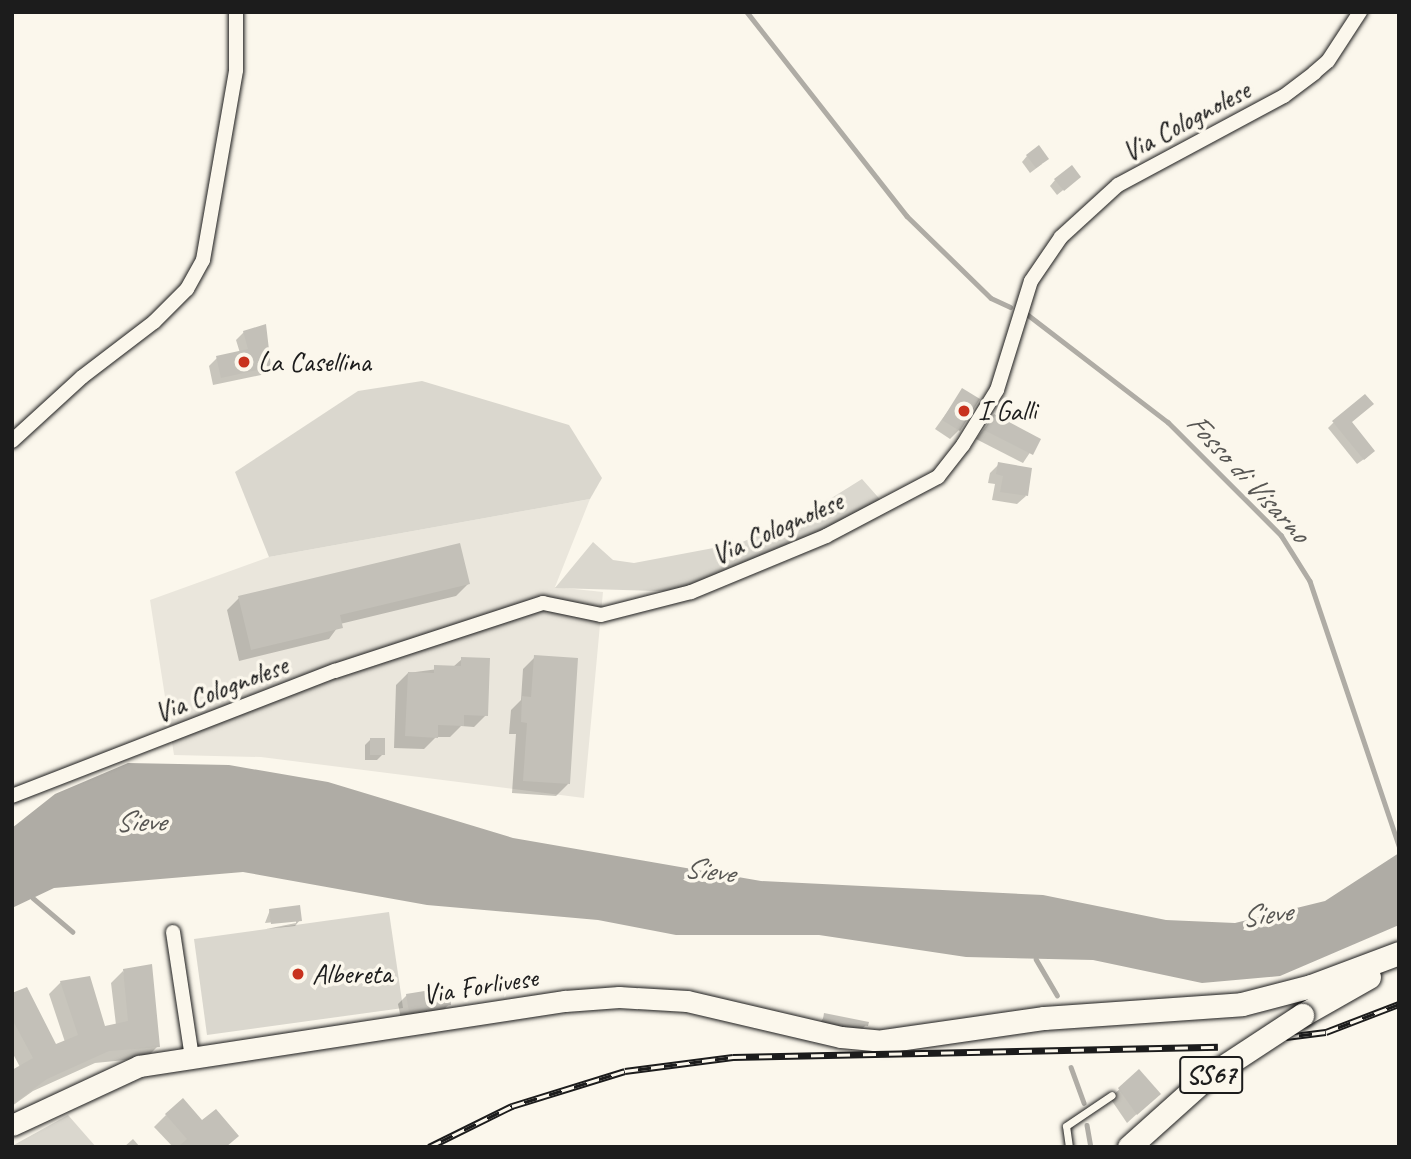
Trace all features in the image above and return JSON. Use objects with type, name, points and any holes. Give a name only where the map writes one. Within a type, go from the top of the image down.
[{"type":"main road","points":[[884,1041],[1044,1018],[1242,1004],[1311,986],[1399,953]]},
{"type":"main road","name":"SS67","points":[[1129,1147],[1206,1078],[1302,1015],[1399,962]]},
{"type":"street","points":[[12,441],[82,377],[154,322],[187,289],[203,260],[236,70],[236,12]]},
{"type":"street","name":"Via Colognolese","points":[[12,796],[335,671],[542,603],[601,615],[691,592],[826,537],[938,477],[970,436],[997,390],[1031,281],[1061,237],[1118,185],[1294,88],[1328,61],[1360,12]]},
{"type":"street","points":[[173,932],[192,1057]]},
{"type":"street","name":"Via Forlivese","points":[[12,1125],[139,1066],[517,1007],[619,997],[687,1000],[841,1037],[884,1041]]},
{"type":"lane","points":[[1069,1147],[1066,1126],[1112,1095]]},
{"type":"shaded area","points":[[422,381],[569,425],[602,478],[590,499],[269,557],[235,472],[358,391]]},
{"type":"shaded area","points":[[862,479],[885,505],[691,592],[555,588],[593,542],[613,560],[634,563],[740,543],[806,514]]},
{"type":"shaded area","points":[[590,499],[555,587],[603,592],[584,798],[261,757],[174,755],[150,600],[269,557]]},
{"type":"shaded area","name":"Albereta","points":[[389,912],[403,1008],[207,1035],[194,939]]},
{"type":"shaded area","points":[[68,1115],[96,1147],[12,1147],[12,1146]]},
{"type":"water","name":"Sieve","points":[[128,763],[229,765],[328,782],[513,838],[761,881],[1043,895],[1166,920],[1235,923],[1325,901],[1399,853],[1399,925],[1280,976],[1202,983],[1093,960],[966,957],[819,935],[676,935],[598,920],[427,905],[243,872],[54,888],[12,908],[12,828],[55,794]]},
{"type":"building","points":[[1039,145],[1049,159],[1036,168],[1026,155]]},
{"type":"building","points":[[1072,165],[1081,177],[1064,191],[1054,179]]},
{"type":"building","name":"La Casellina","points":[[266,324],[271,367],[221,378],[216,356],[248,349],[243,331]]},
{"type":"building","name":"I Galli","points":[[962,388],[980,399],[960,431],[942,420]]},
{"type":"building","points":[[1365,394],[1374,404],[1352,422],[1375,451],[1364,460],[1332,421]]},
{"type":"building","points":[[994,414],[1041,439],[1033,455],[984,430]]},
{"type":"building","points":[[998,462],[1032,468],[1028,496],[1000,492],[1003,476],[996,474]]},
{"type":"building","points":[[460,543],[470,584],[340,615],[343,628],[251,650],[238,596]]},
{"type":"building","points":[[534,655],[578,658],[570,784],[523,781],[527,723],[521,722],[522,696],[531,697]]},
{"type":"building","points":[[461,657],[490,658],[488,716],[464,715],[464,726],[438,725],[438,738],[405,736],[408,672],[434,673],[434,665],[461,666]]},
{"type":"building","points":[[370,738],[385,738],[385,755],[370,755]]},
{"type":"building","points":[[300,905],[302,921],[271,924],[269,909]]},
{"type":"building","points":[[152,964],[160,1047],[109,1051],[47,1079],[12,1105],[12,1070],[33,1058],[12,1019],[12,993],[27,987],[56,1044],[78,1035],[60,981],[90,976],[105,1026],[128,1021],[123,969]]},
{"type":"building","points":[[449,987],[451,1005],[409,1012],[406,994]]},
{"type":"building","points":[[824,1013],[869,1022],[868,1026],[823,1019]]},
{"type":"building","points":[[1139,1069],[1161,1094],[1137,1115],[1118,1088]]},
{"type":"building","points":[[183,1098],[202,1120],[216,1109],[239,1136],[226,1147],[178,1147],[187,1139],[165,1114]]},
{"type":"waterway","name":"Fosso di Visarno","points":[[747,12],[907,216],[991,298],[1010,307]]},
{"type":"waterway","name":"Fosso di Visarno","points":[[1027,314],[1168,422],[1281,535],[1310,581],[1399,846]]},
{"type":"waterway","points":[[33,898],[73,932]]},
{"type":"waterway","points":[[1036,959],[1057,995]]},
{"type":"waterway","points":[[1071,1067],[1084,1103]]},
{"type":"waterway","points":[[1087,1125],[1091,1147]]},
{"type":"railway","points":[[1286,1037],[1326,1032],[1399,1004]]},
{"type":"railway","points":[[429,1147],[512,1106],[625,1071],[733,1057],[1218,1047]]},
{"type":"place","name":"La Casellina","points":[[244,362]]},
{"type":"place","name":"I Galli","points":[[964,411]]},
{"type":"place","name":"Albereta","points":[[298,974]]}]
